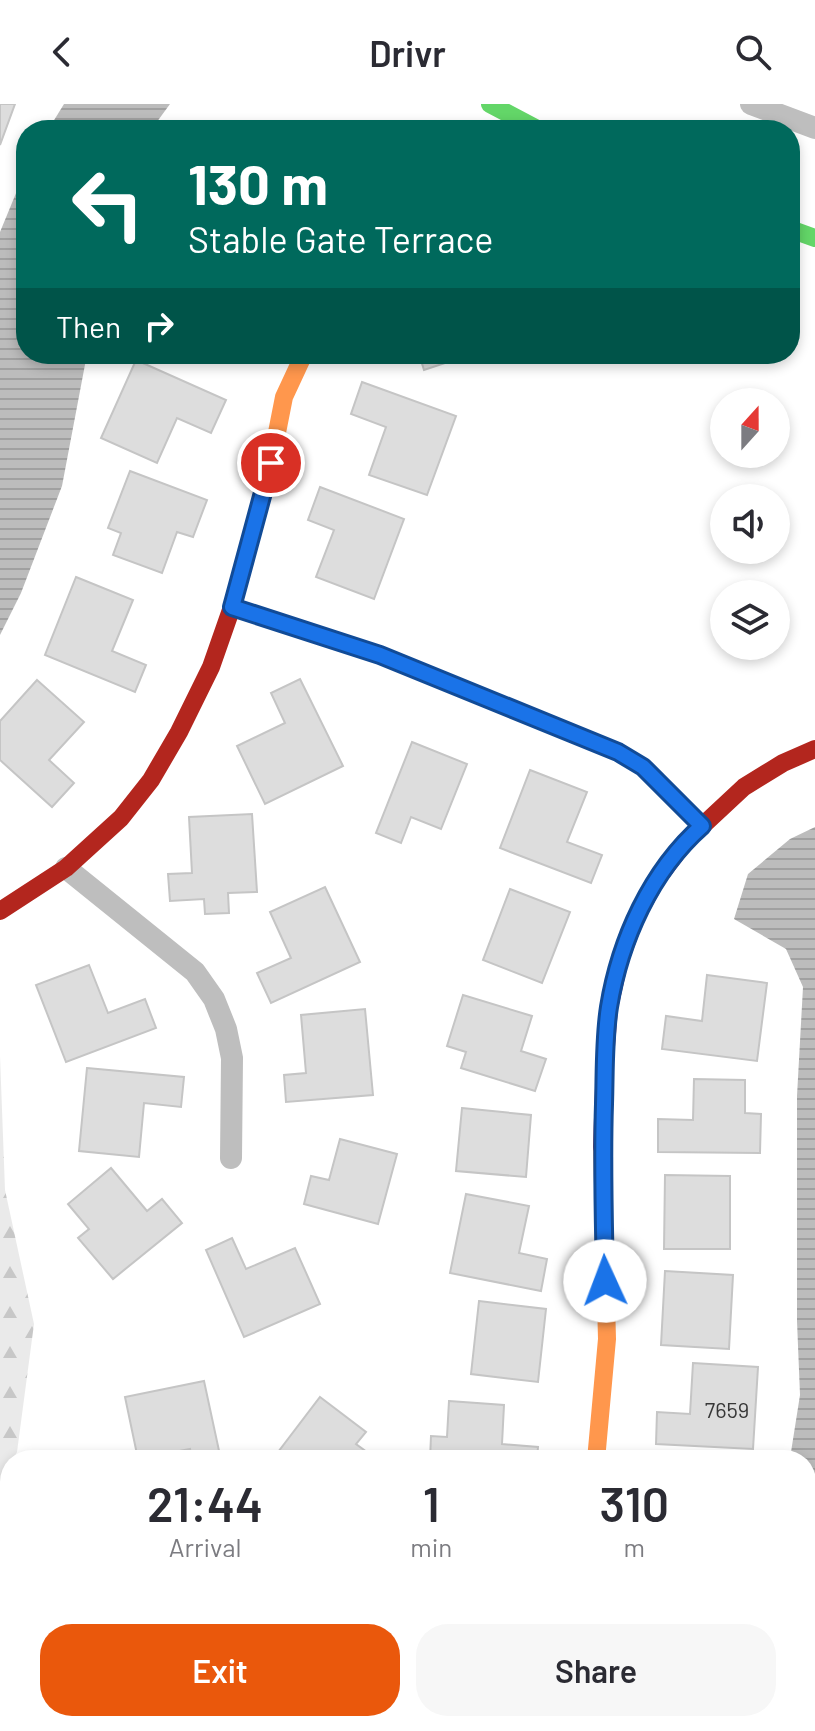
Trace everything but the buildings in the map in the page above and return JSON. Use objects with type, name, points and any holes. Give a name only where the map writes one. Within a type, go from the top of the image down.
[{"type":"street","points":[[490,104],[520,120]]},
{"type":"street","points":[[751,104],[794,120]]},
{"type":"street","points":[[0,911],[66,868],[121,818],[151,780],[179,732],[211,667],[232,607],[271,463],[284,397],[299,364]]},
{"type":"street","points":[[232,607],[380,655],[618,752],[643,767],[702,826]]},
{"type":"street","points":[[597,1450],[607,1339],[602,1164],[605,1059],[609,1008],[619,963],[635,919],[657,879],[685,842],[744,787],[783,763],[815,749]]},
{"type":"street","points":[[66,868],[195,972],[214,999],[226,1029],[232,1058],[231,1158]]},
{"type":"green space","points":[[0,1056],[5,1190],[34,1324],[17,1450],[0,1450]]},
{"type":"shaded area","points":[[64,104],[170,104],[158,120],[54,120]]},
{"type":"shaded area","points":[[16,193],[16,364],[85,364],[62,486],[21,593],[0,635],[0,232]]},
{"type":"shaded area","points":[[815,827],[815,1450],[791,1450],[800,1395],[797,1096],[803,987],[786,949],[734,919],[748,874],[790,839]]},
{"type":"traffic: fast","points":[[490,104],[520,120]]},
{"type":"traffic: fast","points":[[800,233],[815,238]]},
{"type":"traffic: fast","points":[[529,716],[618,752],[643,767],[702,826]]},
{"type":"traffic: slow","points":[[257,514],[284,397],[299,364]]},
{"type":"traffic: slow","points":[[232,607],[380,655],[529,716]]},
{"type":"traffic: slow","points":[[597,1450],[607,1339],[602,1147]]},
{"type":"traffic: jam","points":[[0,911],[66,868],[121,818],[151,780],[211,667],[232,607],[257,514]]},
{"type":"traffic: jam","points":[[602,1147],[609,1008],[619,963],[635,919],[657,879],[685,842],[744,787],[783,763],[815,749]]},
{"type":"route","points":[[271,463],[232,607],[380,655],[618,752],[643,767],[702,826],[685,842],[657,879],[635,919],[619,963],[609,1008],[602,1164],[605,1281]]}]
